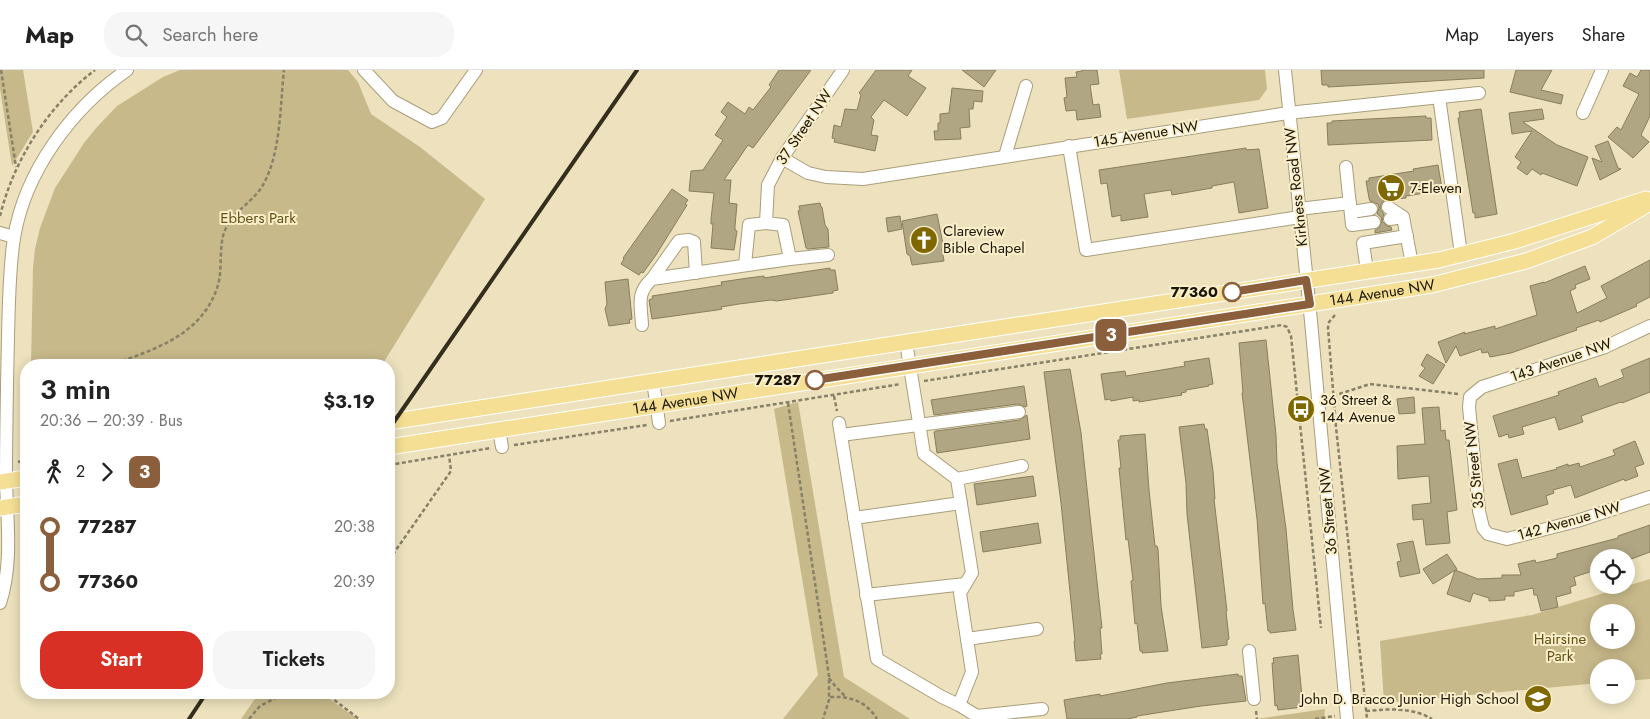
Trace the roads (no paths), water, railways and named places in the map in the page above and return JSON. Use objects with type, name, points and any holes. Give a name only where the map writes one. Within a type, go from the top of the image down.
[{"type":"main road","name":"144 Avenue NW","points":[[395,421],[1412,264],[1515,241],[1650,197]]},
{"type":"main road","name":"144 Avenue NW","points":[[395,445],[1432,285],[1526,261],[1592,237],[1650,203]]},
{"type":"main road","points":[[3,482],[20,479]]},
{"type":"main road","points":[[4,507],[20,505]]},
{"type":"street","points":[[0,603],[6,579],[8,558],[3,482],[3,376],[14,237],[18,219],[32,182],[53,145],[83,107],[127,70]]},
{"type":"street","points":[[364,70],[393,101],[432,122],[442,118],[476,70]]},
{"type":"street","name":"37 Street NW","points":[[766,223],[768,185],[782,158],[843,70]]},
{"type":"street","name":"Kirkness Road NW","points":[[1285,70],[1288,113],[1310,304]]},
{"type":"street","points":[[1582,113],[1602,70]]},
{"type":"street","points":[[1005,156],[1026,86]]},
{"type":"street","name":"145 Avenue NW","points":[[782,158],[808,173],[826,177],[862,179],[1288,113],[1478,93]]},
{"type":"street","points":[[1439,97],[1461,254]]},
{"type":"street","points":[[1069,146],[1086,250],[1299,213],[1351,213],[1372,216]]},
{"type":"street","points":[[1346,167],[1351,213],[1363,243],[1367,271]]},
{"type":"street","points":[[1389,213],[1403,217],[1412,264]]},
{"type":"street","points":[[745,265],[749,225],[766,223],[783,225],[790,259]]},
{"type":"street","points":[[0,233],[14,237]]},
{"type":"street","points":[[1363,243],[1407,236]]},
{"type":"street","points":[[642,325],[640,295],[643,286],[652,279],[679,241],[689,240],[694,242],[696,273]]},
{"type":"street","points":[[652,279],[828,255]]},
{"type":"street","name":"36 Street NW","points":[[1310,304],[1341,717]]},
{"type":"street","name":"143 Avenue NW","points":[[1472,394],[1487,384],[1605,347],[1650,326]]},
{"type":"street","points":[[906,342],[924,454],[957,479],[972,573],[960,593],[972,672],[960,705]]},
{"type":"street","points":[[653,381],[659,423]]},
{"type":"street","name":"35 Street NW","points":[[1472,394],[1469,400],[1469,407],[1479,512],[1483,528],[1488,534]]},
{"type":"street","points":[[1018,412],[919,426],[840,429],[877,659],[977,716],[1042,709]]},
{"type":"street","points":[[499,430],[502,447]]},
{"type":"street","points":[[957,479],[1022,466]]},
{"type":"street","name":"142 Avenue NW","points":[[1488,534],[1501,538],[1515,538],[1577,521],[1650,497]]},
{"type":"street","points":[[854,518],[961,503]]},
{"type":"street","points":[[866,595],[965,584]]},
{"type":"street","points":[[967,639],[1037,629]]},
{"type":"street","points":[[1249,651],[1254,699]]},
{"type":"railway","points":[[395,420],[637,70]]},
{"type":"railway","points":[[189,719],[202,699]]},
{"type":"place","name":"7-Eleven","points":[[1391,188]]},
{"type":"place","name":"Clareview Bible Chapel","points":[[924,240]]},
{"type":"place","name":"77360","points":[[1232,292]]},
{"type":"place","name":"77287","points":[[815,380]]},
{"type":"place","name":"36 Street & 144 Avenue","points":[[1301,409]]},
{"type":"place","name":"John D. Bracco Junior High School","points":[[1538,699]]},
{"type":"park label","name":"Ebbers Park","points":[[258,218]]},
{"type":"park label","name":"Hairsine Park","points":[[1560,648]]}]
